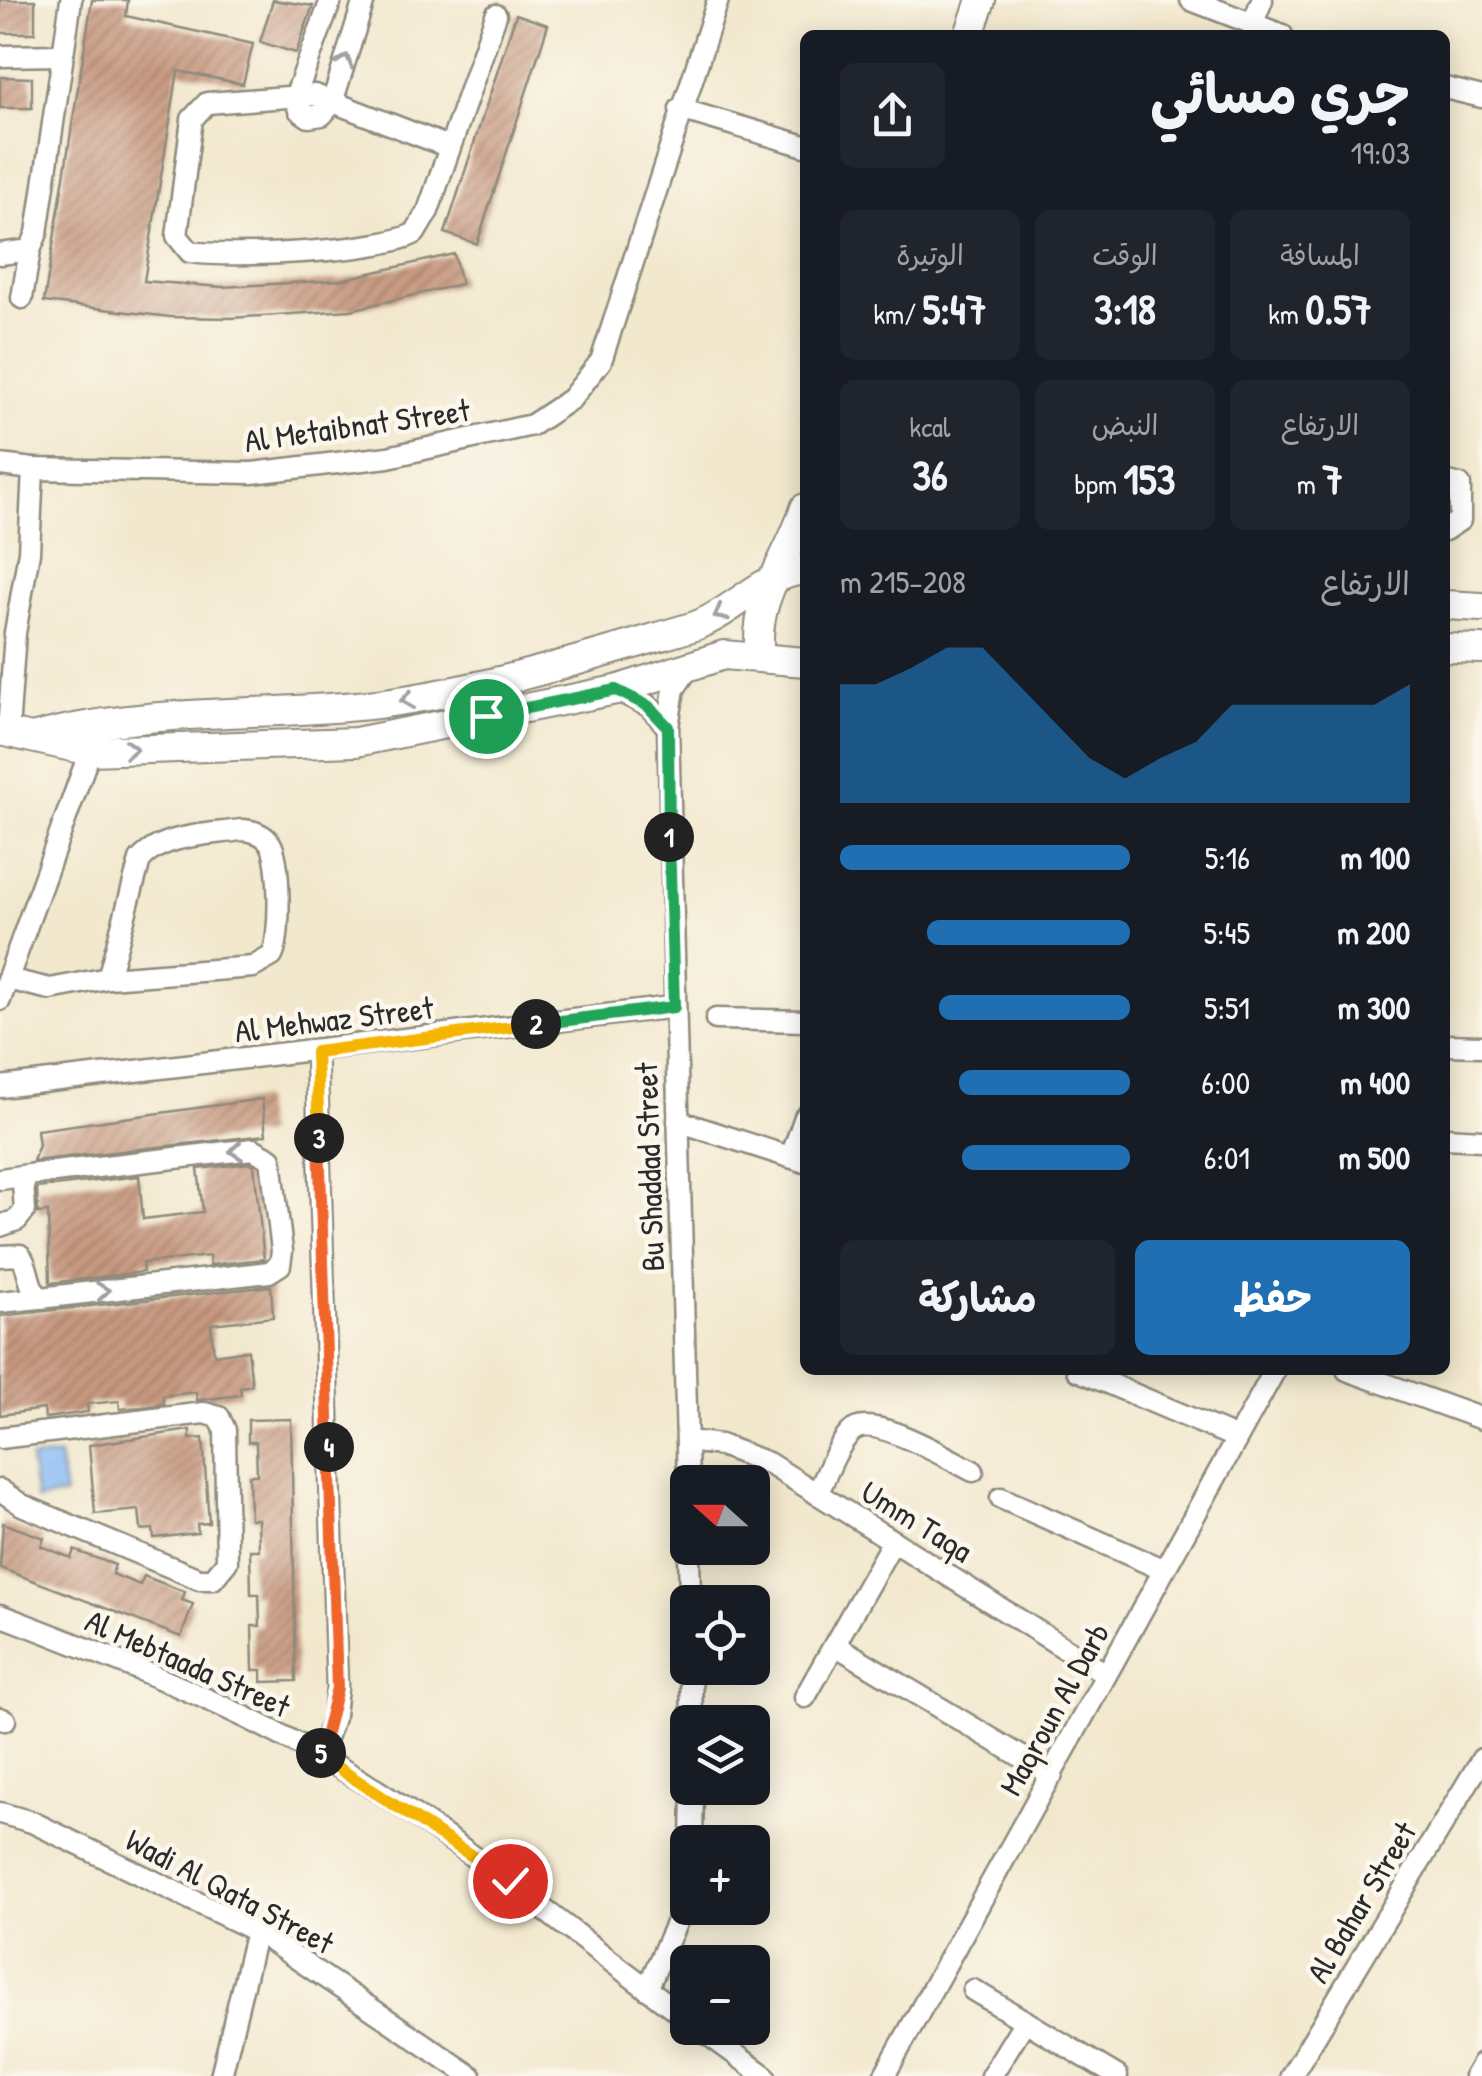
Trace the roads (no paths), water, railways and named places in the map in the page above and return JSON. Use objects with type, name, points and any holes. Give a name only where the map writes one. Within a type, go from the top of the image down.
[{"type":"street","points":[[22,298],[37,233],[71,0]]},
{"type":"street","points":[[331,0],[295,98],[299,110],[310,117],[322,115],[332,103],[364,0]]},
{"type":"street","name":"Al Metaibnat Street","points":[[0,466],[203,474],[300,470],[388,457],[532,426],[572,399],[602,362],[718,0]]},
{"type":"street","points":[[971,30],[981,0]]},
{"type":"street","points":[[1191,0],[1267,30]]},
{"type":"street","points":[[1252,25],[1262,0]]},
{"type":"street","points":[[295,98],[206,103],[199,108],[192,119],[175,220],[182,247],[222,254],[405,239],[422,225],[496,15]]},
{"type":"street","points":[[0,56],[63,55]]},
{"type":"street","points":[[1450,89],[1480,92]]},
{"type":"street","points":[[332,103],[449,146]]},
{"type":"street","points":[[680,109],[800,145]]},
{"type":"street","points":[[0,254],[30,250]]},
{"type":"street","points":[[33,468],[29,552],[16,633],[14,733],[356,742],[616,690],[724,655],[800,661]]},
{"type":"street","points":[[1450,483],[1460,485],[1463,496],[1460,520],[1450,527]]},
{"type":"street","points":[[760,656],[761,607],[794,545],[800,525]]},
{"type":"street","points":[[90,737],[445,695],[695,626],[725,613],[774,578],[800,571]]},
{"type":"street","points":[[1450,605],[1482,607]]},
{"type":"street","points":[[1450,648],[1482,650]]},
{"type":"street","name":"Bu Shaddad Street","points":[[688,1465],[668,727],[674,689],[692,663]]},
{"type":"street","points":[[616,690],[648,706],[668,727]]},
{"type":"street","points":[[0,1000],[90,737]]},
{"type":"street","points":[[7,979],[50,990],[108,978],[264,963],[277,947],[279,933],[270,842],[241,830],[152,847],[133,874],[108,978]]},
{"type":"street","name":"Al Mehwaz Street","points":[[0,1086],[316,1052],[674,1007]]},
{"type":"street","points":[[716,1019],[800,1022]]},
{"type":"street","points":[[1450,1044],[1482,1046]]},
{"type":"street","points":[[316,1052],[337,1688],[329,1734],[320,1756]]},
{"type":"street","points":[[678,1121],[798,1159]]},
{"type":"street","points":[[1450,1138],[1482,1140]]},
{"type":"street","points":[[0,1302],[269,1272],[280,1265],[282,1252],[270,1160],[264,1152],[253,1149],[1,1179]]},
{"type":"street","points":[[0,1226],[17,1220],[25,1210],[23,1184],[28,1174]]},
{"type":"street","points":[[0,1256],[20,1255],[28,1265],[30,1289],[40,1298]]},
{"type":"street","points":[[1089,1375],[1237,1438]]},
{"type":"street","name":"Maqroun Al Darb","points":[[884,2076],[1272,1375]]},
{"type":"street","points":[[1361,1375],[1482,1419]]},
{"type":"street","points":[[0,1438],[204,1413],[220,1417],[225,1430],[226,1562],[213,1578],[199,1579],[22,1505],[0,1490]]},
{"type":"street","points":[[817,1494],[850,1433],[864,1424],[881,1427],[974,1471]]},
{"type":"street","name":"Umm Taqa","points":[[687,1441],[744,1452],[1106,1674]]},
{"type":"street","points":[[1001,1498],[1164,1570]]},
{"type":"street","points":[[805,1698],[892,1541]]},
{"type":"street","name":"Al Mebtaada Street","points":[[0,1615],[161,1679],[320,1756],[475,1856],[670,2006]]},
{"type":"street","points":[[835,1645],[1052,1774]]},
{"type":"street","name":"Al Bahar Street","points":[[1291,2076],[1482,1758]]},
{"type":"street","name":"Wadi Al Qata Street","points":[[0,1813],[32,1822],[256,1932],[470,2076]]},
{"type":"street","points":[[647,1989],[675,1925]]},
{"type":"street","points":[[221,2076],[256,1932]]},
{"type":"street","points":[[973,1990],[1117,2076]]},
{"type":"street","points":[[991,2076],[1025,2020]]},
{"type":"street","points":[[722,2045],[765,2076]]},
{"type":"street","points":[[1476,2076],[1482,2064]]},
{"type":"water","points":[[59,1456],[65,1495],[36,1500],[30,1459]]}]
